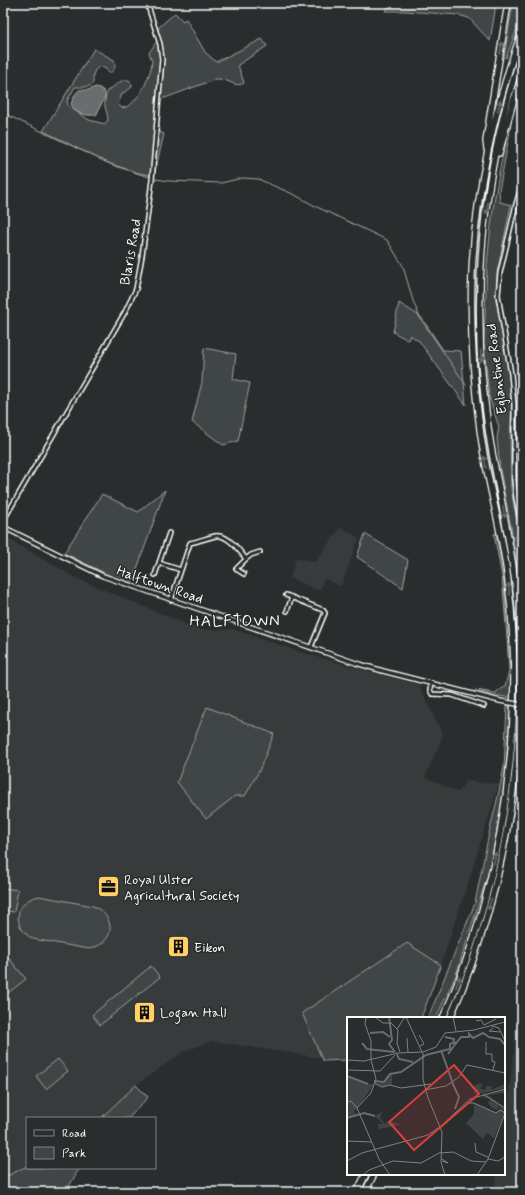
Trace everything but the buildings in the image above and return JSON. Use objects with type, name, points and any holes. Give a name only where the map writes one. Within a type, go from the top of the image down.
[{"type":"highway","points":[[487,157],[486,141],[508,3]]},
{"type":"highway","points":[[442,1017],[470,950],[489,883],[505,806],[513,729],[513,635],[507,572],[484,455],[474,379],[472,272],[480,196],[487,157],[503,92],[522,31]]},
{"type":"highway","points":[[450,1017],[473,960],[488,912],[501,862],[511,808],[517,756],[521,696],[520,629],[514,572],[488,430],[484,399],[480,334],[483,244],[492,169],[508,100],[522,52]]},
{"type":"highway","points":[[492,169],[522,77]]},
{"type":"highway","points":[[357,1192],[366,1175]]},
{"type":"highway","points":[[365,1192],[374,1175]]},
{"type":"street","name":"Blaris Road","points":[[3,521],[125,312],[138,282],[152,180],[162,59],[160,44],[147,3]]},
{"type":"street","name":"Eglantine Road","points":[[522,184],[500,273],[498,295],[511,374],[514,405],[514,480],[522,530]]},
{"type":"street","name":"Halftown Road","points":[[3,527],[103,576],[171,600],[383,671],[500,701],[522,705]]},
{"type":"street","points":[[155,575],[169,533]]},
{"type":"street","points":[[171,600],[190,543],[215,536],[224,537],[229,540],[246,559]]},
{"type":"street","points":[[244,574],[236,570],[237,568],[251,555],[260,552]]},
{"type":"street","points":[[159,563],[181,570]]},
{"type":"street","points":[[286,595],[323,610],[324,613],[311,647]]},
{"type":"street","points":[[287,611],[292,598]]},
{"type":"street","points":[[431,683],[430,690],[434,695],[452,695],[484,706]]},
{"type":"shaded area","points":[[95,87],[99,88],[105,93],[105,97],[96,115],[85,115],[75,110],[71,104],[76,92]]},
{"type":"shaded area","points":[[341,527],[359,538],[341,586],[324,579],[320,591],[290,578],[296,558],[315,562]]},
{"type":"shaded area","points":[[3,536],[76,578],[200,630],[233,629],[303,653],[419,685],[443,735],[425,777],[458,792],[466,781],[499,784],[441,965],[406,943],[302,1013],[322,1058],[212,1041],[183,1052],[136,1085],[102,1117],[26,1117],[26,1166],[3,1178]]},
{"type":"shaded area","points":[[522,783],[522,812],[517,802],[519,785]]},
{"type":"shaded area","points":[[522,812],[522,844],[515,842]]},
{"type":"shaded area","points":[[522,1038],[522,1192],[494,1192],[497,1175],[505,1175],[505,1117],[516,1040]]},
{"type":"green space","points":[[391,3],[495,3],[490,41],[469,18],[458,15],[385,11]]},
{"type":"green space","points":[[513,3],[522,3],[522,15],[506,58],[504,57]]},
{"type":"green space","points":[[175,13],[183,21],[186,19],[205,52],[216,62],[262,39],[267,46],[238,65],[244,83],[242,84],[237,85],[224,80],[216,79],[157,101],[157,131],[164,134],[154,176],[139,173],[101,160],[43,131],[94,49],[114,60],[115,64],[113,71],[109,73],[106,69],[100,66],[93,74],[93,81],[90,86],[75,87],[67,101],[68,106],[89,120],[105,124],[108,120],[105,104],[107,91],[123,80],[129,80],[132,87],[122,94],[118,104],[122,108],[133,102],[138,97],[149,75],[152,62],[149,53],[159,38],[158,28]]},
{"type":"green space","points":[[510,126],[499,191],[500,202],[511,205],[497,273],[496,300],[506,348],[512,404],[510,438],[511,489],[522,550],[522,609],[513,538],[500,469],[497,438],[499,427],[489,397],[484,344],[487,265],[491,225],[501,162]]},
{"type":"green space","points":[[399,303],[421,317],[443,350],[461,351],[466,405],[419,341],[410,335],[408,340],[393,332]]},
{"type":"green space","points":[[204,348],[236,354],[233,379],[250,383],[238,441],[223,445],[192,422],[202,382]]},
{"type":"green space","points":[[165,490],[132,583],[113,577],[64,553],[102,494],[138,512]]},
{"type":"green space","points":[[496,533],[504,582],[511,675],[511,698],[475,690],[495,693],[505,686],[509,671],[502,577],[494,534]]},
{"type":"green space","points":[[365,534],[408,560],[403,588],[357,557]]},
{"type":"green space","points":[[507,706],[510,706],[506,770],[500,815],[489,871],[456,975],[436,1017],[428,1017],[475,903],[504,767]]},
{"type":"green space","points":[[207,707],[274,734],[259,771],[245,796],[235,796],[206,819],[177,782]]},
{"type":"green space","points":[[3,888],[18,890],[14,912],[3,910]]},
{"type":"green space","points":[[39,896],[93,906],[101,911],[109,923],[110,929],[108,936],[98,946],[89,949],[33,939],[21,928],[18,915],[24,903]]},
{"type":"green space","points":[[407,943],[441,965],[421,1017],[347,1017],[347,1060],[323,1061],[302,1013]]},
{"type":"green space","points":[[3,951],[26,979],[3,997]]},
{"type":"green space","points":[[151,966],[160,977],[100,1025],[92,1015]]},
{"type":"green space","points":[[58,1059],[68,1071],[46,1089],[36,1076]]},
{"type":"green space","points":[[136,1085],[148,1097],[130,1117],[102,1117]]},
{"type":"green space","points":[[26,1166],[26,1169],[80,1169],[66,1192],[4,1192],[3,1178]]},
{"type":"waterway","points":[[3,113],[112,165],[149,177]]},
{"type":"waterway","points":[[156,179],[221,183],[242,178],[258,179],[295,195],[387,240],[403,266],[413,301],[420,318],[466,385]]},
{"type":"place","name":"Royal Ulster Agricultural Society","points":[[108,887]]},
{"type":"place","name":"Eikon","points":[[179,947]]},
{"type":"place","name":"Logan Hall","points":[[145,1012]]},
{"type":"district","name":"HALFTOWN","points":[[235,620]]}]
